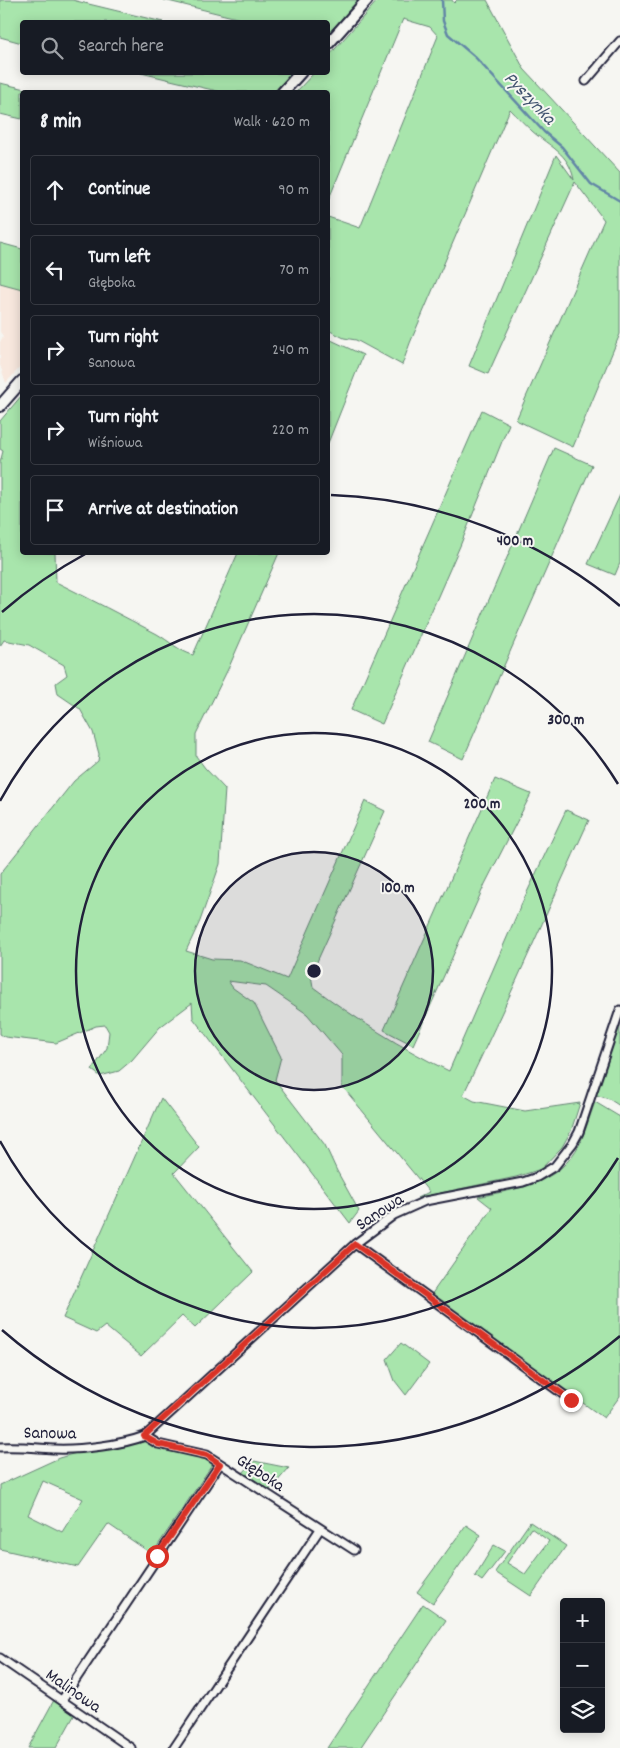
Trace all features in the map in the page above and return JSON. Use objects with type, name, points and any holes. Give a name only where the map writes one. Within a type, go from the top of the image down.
[{"type":"street","points":[[330,42],[367,0]]},
{"type":"street","points":[[586,81],[620,41]]},
{"type":"street","points":[[285,90],[298,75]]},
{"type":"street","points":[[0,406],[20,383]]},
{"type":"street","name":"Sanowa","points":[[0,1447],[81,1448],[121,1443],[144,1436],[355,1244],[378,1226],[407,1208],[434,1199],[523,1182],[555,1166],[564,1156],[579,1132],[620,1010]]},
{"type":"street","points":[[355,1244],[571,1400]]},
{"type":"street","name":"Głęboka","points":[[144,1436],[158,1444],[207,1455],[354,1550]]},
{"type":"street","points":[[62,1700],[220,1464]]},
{"type":"street","points":[[174,1748],[320,1529]]},
{"type":"street","name":"Malinowa","points":[[0,1658],[131,1748]]},
{"type":"shaded area","points":[[0,283],[20,288],[20,367],[6,383],[0,365],[0,342],[3,336],[0,332]]},
{"type":"green space","points":[[0,0],[72,0],[155,20],[20,20],[20,42],[0,37]]},
{"type":"green space","points":[[164,0],[359,0],[330,32],[330,20],[245,20]]},
{"type":"green space","points":[[378,0],[452,0],[454,3],[457,0],[487,0],[524,69],[620,173],[620,334],[573,447],[516,420],[604,220],[575,182],[488,374],[469,366],[556,155],[574,180],[568,163],[558,151],[532,131],[510,109],[402,365],[356,340],[344,338],[330,331],[330,218],[360,228],[438,36],[430,27],[403,19],[330,196],[330,90],[298,90],[312,75],[330,75],[330,55]]},
{"type":"green space","points":[[149,75],[291,75],[275,90],[213,90]]},
{"type":"green space","points":[[0,83],[30,90],[20,90],[20,119],[0,114]]},
{"type":"green space","points":[[0,243],[20,248],[20,288],[0,283]]},
{"type":"green space","points":[[331,340],[363,355],[330,438]]},
{"type":"green space","points":[[20,397],[20,555],[55,555],[56,582],[157,634],[188,653],[193,655],[237,555],[278,555],[229,667],[196,734],[196,756],[225,789],[220,864],[200,921],[186,951],[212,959],[240,960],[287,979],[365,801],[385,811],[311,975],[313,987],[379,1032],[449,1071],[521,905],[566,810],[589,820],[463,1095],[474,1101],[525,1111],[580,1103],[571,1131],[562,1147],[541,1169],[516,1177],[417,1198],[429,1192],[342,1086],[342,1055],[307,1014],[266,986],[228,981],[233,988],[254,1003],[281,1057],[275,1080],[325,1145],[359,1211],[350,1223],[193,1018],[192,1003],[160,1027],[132,1060],[119,1071],[100,1076],[92,1070],[107,1048],[109,1032],[105,1025],[96,1026],[56,1043],[5,1037],[0,1034],[0,874],[74,781],[98,761],[99,754],[93,732],[80,709],[58,694],[56,683],[67,675],[64,665],[29,645],[4,640],[0,646],[0,463],[3,451],[0,449],[0,421]]},
{"type":"green space","points":[[482,410],[509,424],[460,546],[382,724],[351,710]]},
{"type":"green space","points":[[554,448],[592,465],[463,759],[428,742]]},
{"type":"green space","points":[[620,495],[620,563],[615,575],[588,564]]},
{"type":"green space","points":[[495,779],[531,794],[485,884],[413,1045],[384,1030]]},
{"type":"green space","points":[[620,1023],[620,1106],[609,1099],[596,1095]]},
{"type":"green space","points":[[161,1098],[199,1147],[174,1173],[253,1272],[195,1328],[182,1316],[141,1356],[105,1326],[96,1333],[63,1318]]},
{"type":"green space","points":[[595,1102],[620,1117],[620,1396],[604,1418],[431,1295],[492,1208],[478,1197],[523,1187],[549,1176],[561,1168],[580,1143]]},
{"type":"green space","points":[[401,1343],[429,1364],[406,1395],[395,1381],[387,1359]]},
{"type":"green space","points":[[148,1441],[203,1456],[214,1462],[152,1554],[108,1524],[78,1567],[0,1549],[0,1485],[59,1458],[83,1451]],"holes":[[[43,1481],[83,1499],[62,1532],[28,1515]]]},
{"type":"green space","points":[[254,1461],[289,1468],[268,1492],[242,1474]]},
{"type":"green space","points":[[530,1522],[566,1546],[531,1596],[495,1572]],"holes":[[[531,1528],[549,1541],[525,1574],[507,1563]]]},
{"type":"green space","points":[[466,1525],[481,1535],[433,1603],[417,1592]]},
{"type":"green space","points":[[494,1545],[505,1551],[482,1581],[475,1576]]},
{"type":"green space","points":[[423,1604],[446,1620],[360,1748],[327,1748]]},
{"type":"green space","points":[[54,1700],[75,1714],[56,1748],[28,1748]]},
{"type":"waterway","name":"Pyszynka","points":[[442,0],[443,21],[448,34],[475,57],[544,132],[562,147],[591,184],[620,201]]},
{"type":"route","points":[[157,1556],[220,1464],[207,1455],[158,1444],[144,1436],[355,1244],[571,1400]]}]
